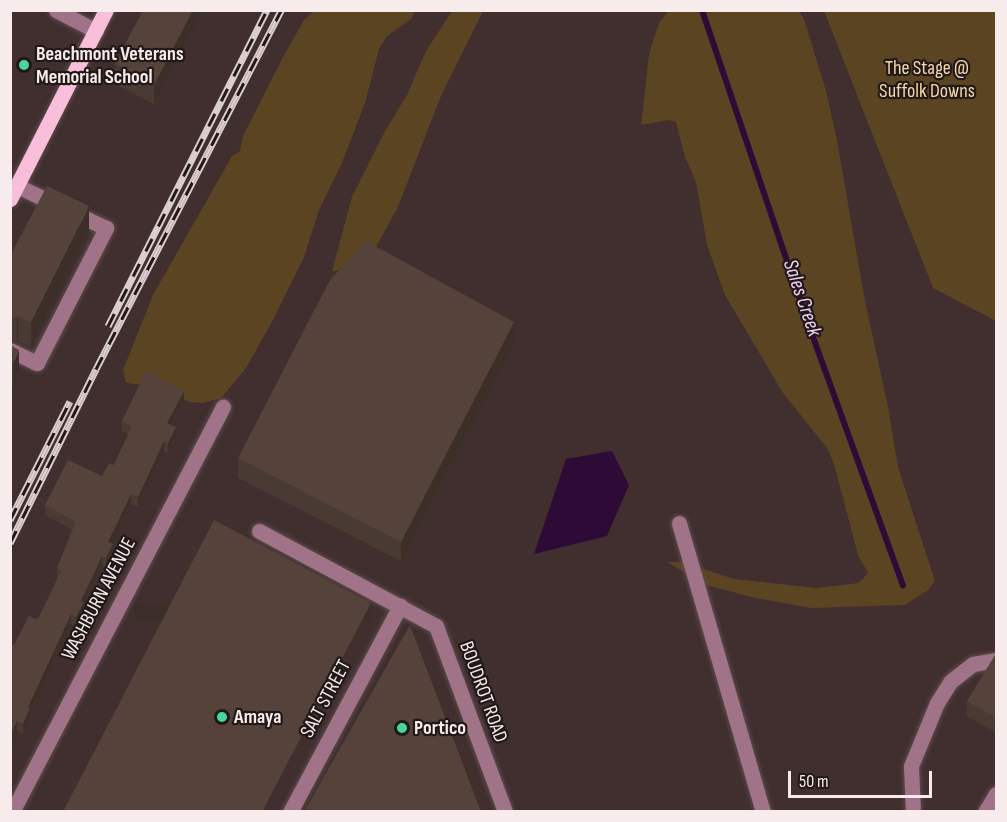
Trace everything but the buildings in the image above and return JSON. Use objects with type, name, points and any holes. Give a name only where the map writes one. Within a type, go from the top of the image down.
[{"type":"main road","points":[[14,193],[106,10]]},
{"type":"street","points":[[56,10],[96,31]]},
{"type":"street","points":[[10,350],[37,363],[106,228],[14,193]]},
{"type":"street","name":"WASHBURN AVENUE","points":[[12,812],[223,407]]},
{"type":"street","points":[[679,523],[764,812]]},
{"type":"street","name":"BOUDROT ROAD","points":[[260,531],[436,626],[505,812]]},
{"type":"street","name":"SALT STREET","points":[[290,812],[400,606]]},
{"type":"street","points":[[913,812],[911,766],[937,703],[951,681],[973,664],[996,660]]},
{"type":"street","points":[[985,812],[996,794]]},
{"type":"green space","points":[[314,11],[415,11],[411,19],[387,36],[379,49],[365,103],[341,165],[319,210],[304,257],[273,320],[246,368],[221,398],[203,403],[190,402],[144,385],[126,383],[123,370],[153,295],[232,156],[240,151],[243,136],[282,59],[304,20]]},
{"type":"green space","points":[[452,11],[483,11],[441,96],[397,209],[372,254],[367,269],[332,271],[352,197],[385,131],[407,95],[426,51]]},
{"type":"green space","points":[[668,11],[799,11],[804,19],[826,91],[837,140],[864,296],[888,407],[898,467],[935,581],[928,590],[905,605],[811,608],[756,598],[706,585],[667,562],[683,562],[734,579],[816,588],[859,583],[868,573],[858,555],[834,464],[827,448],[783,393],[725,295],[707,245],[696,182],[685,157],[676,122],[669,120],[641,125],[649,54],[659,23]]},
{"type":"green space","name":"The Stage @ Suffolk Downs","points":[[824,11],[996,11],[996,321],[933,288]]},
{"type":"shaded area","points":[[612,451],[629,485],[607,536],[534,554],[566,459]]},
{"type":"waterway","name":"Sales Creek","points":[[702,10],[809,326],[903,585]]},
{"type":"railway","points":[[108,326],[267,10]]},
{"type":"railway","points":[[10,543],[96,369],[281,10]]},
{"type":"railway","points":[[10,520],[70,401]]},
{"type":"place","name":"Beachmont Veterans Memorial School","points":[[24,65]]},
{"type":"place","name":"Amaya","points":[[222,717]]},
{"type":"place","name":"Portico","points":[[402,728]]}]
